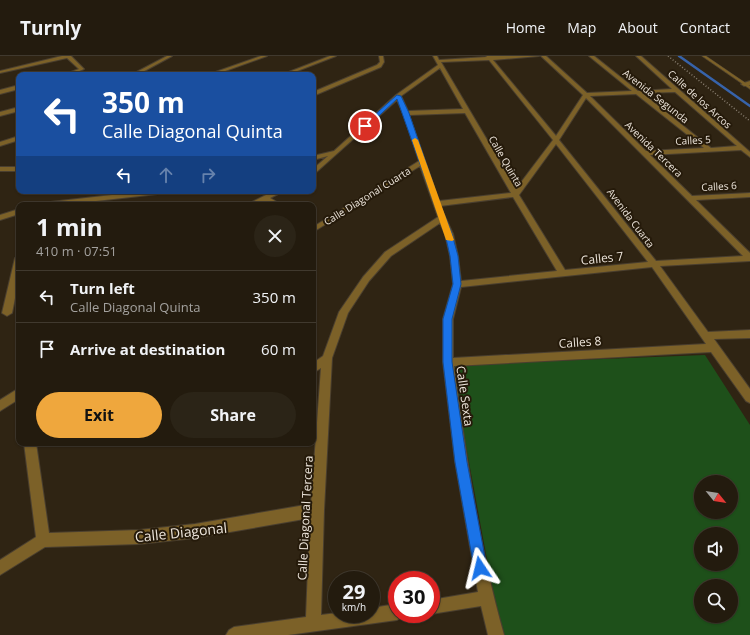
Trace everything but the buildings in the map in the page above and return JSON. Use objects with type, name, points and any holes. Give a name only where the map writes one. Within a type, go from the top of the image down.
[{"type":"street","points":[[0,72],[68,56],[82,69],[74,72]]},
{"type":"street","points":[[139,72],[170,56]]},
{"type":"street","points":[[218,72],[265,56]]},
{"type":"street","points":[[291,72],[333,56]]},
{"type":"street","points":[[316,93],[379,66],[382,62],[382,56]]},
{"type":"street","points":[[316,170],[438,61],[489,57],[537,56]]},
{"type":"street","name":"Avenida Tercera","points":[[543,56],[586,95],[750,258]]},
{"type":"street","name":"Avenida Segunda","points":[[592,56],[709,149]]},
{"type":"street","name":"Calle de los Arcos","points":[[638,56],[750,155]]},
{"type":"street","name":"Avenida Cuarta","points":[[489,57],[557,139],[654,264],[750,398]]},
{"type":"street","name":"Calle Quinta","points":[[438,61],[515,195],[563,274]]},
{"type":"street","points":[[5,84],[10,89]]},
{"type":"street","points":[[0,92],[16,88]]},
{"type":"street","points":[[436,204],[515,195],[557,139],[586,95],[635,91],[676,90]]},
{"type":"street","name":"Calle Sexta","points":[[398,96],[406,113],[436,204],[448,234],[454,256],[457,284],[448,319],[448,362],[461,462],[486,598],[496,635]]},
{"type":"street","points":[[0,114],[16,110]]},
{"type":"street","points":[[406,113],[466,110]]},
{"type":"street","points":[[0,144],[16,139]]},
{"type":"street","name":"Calles 5","points":[[644,153],[742,148]]},
{"type":"street","points":[[316,157],[338,152]]},
{"type":"street","name":"Calle Diagonal Cuarta","points":[[316,223],[422,162]]},
{"type":"street","points":[[0,168],[16,169]]},
{"type":"street","points":[[69,202],[139,194]]},
{"type":"street","points":[[256,202],[273,194]]},
{"type":"street","name":"Calles 6","points":[[689,198],[750,195]]},
{"type":"street","points":[[264,198],[272,202]]},
{"type":"street","points":[[0,218],[16,212]]},
{"type":"street","name":"Calle Diagonal Tercera","points":[[313,625],[317,510],[328,358],[344,312],[366,279],[388,254],[442,218]]},
{"type":"street","name":"Calles 7","points":[[457,284],[654,264],[750,258]]},
{"type":"street","points":[[7,313],[16,272]]},
{"type":"street","points":[[706,336],[750,334]]},
{"type":"street","name":"Calles 8","points":[[448,362],[714,348]]},
{"type":"street","points":[[316,367],[328,358]]},
{"type":"street","points":[[0,406],[16,395]]},
{"type":"street","points":[[2,566],[43,540],[30,446]]},
{"type":"street","name":"Calle Diagonal","points":[[43,540],[139,537],[195,531],[317,510]]},
{"type":"street","points":[[440,606],[486,598]]},
{"type":"street","points":[[234,635],[388,613]]},
{"type":"lane","points":[[704,56],[747,84],[750,88]]},
{"type":"green space","points":[[705,355],[750,425],[750,635],[501,635],[451,365]]},
{"type":"waterway","points":[[679,56],[750,106]]},
{"type":"railway","points":[[668,56],[750,121]]},
{"type":"slow traffic","points":[[415,140],[436,204],[450,240]]},
{"type":"route","points":[[365,126],[398,96],[406,113],[436,204],[448,234],[454,256],[457,284],[448,319],[448,362],[461,462],[480,568]]}]
